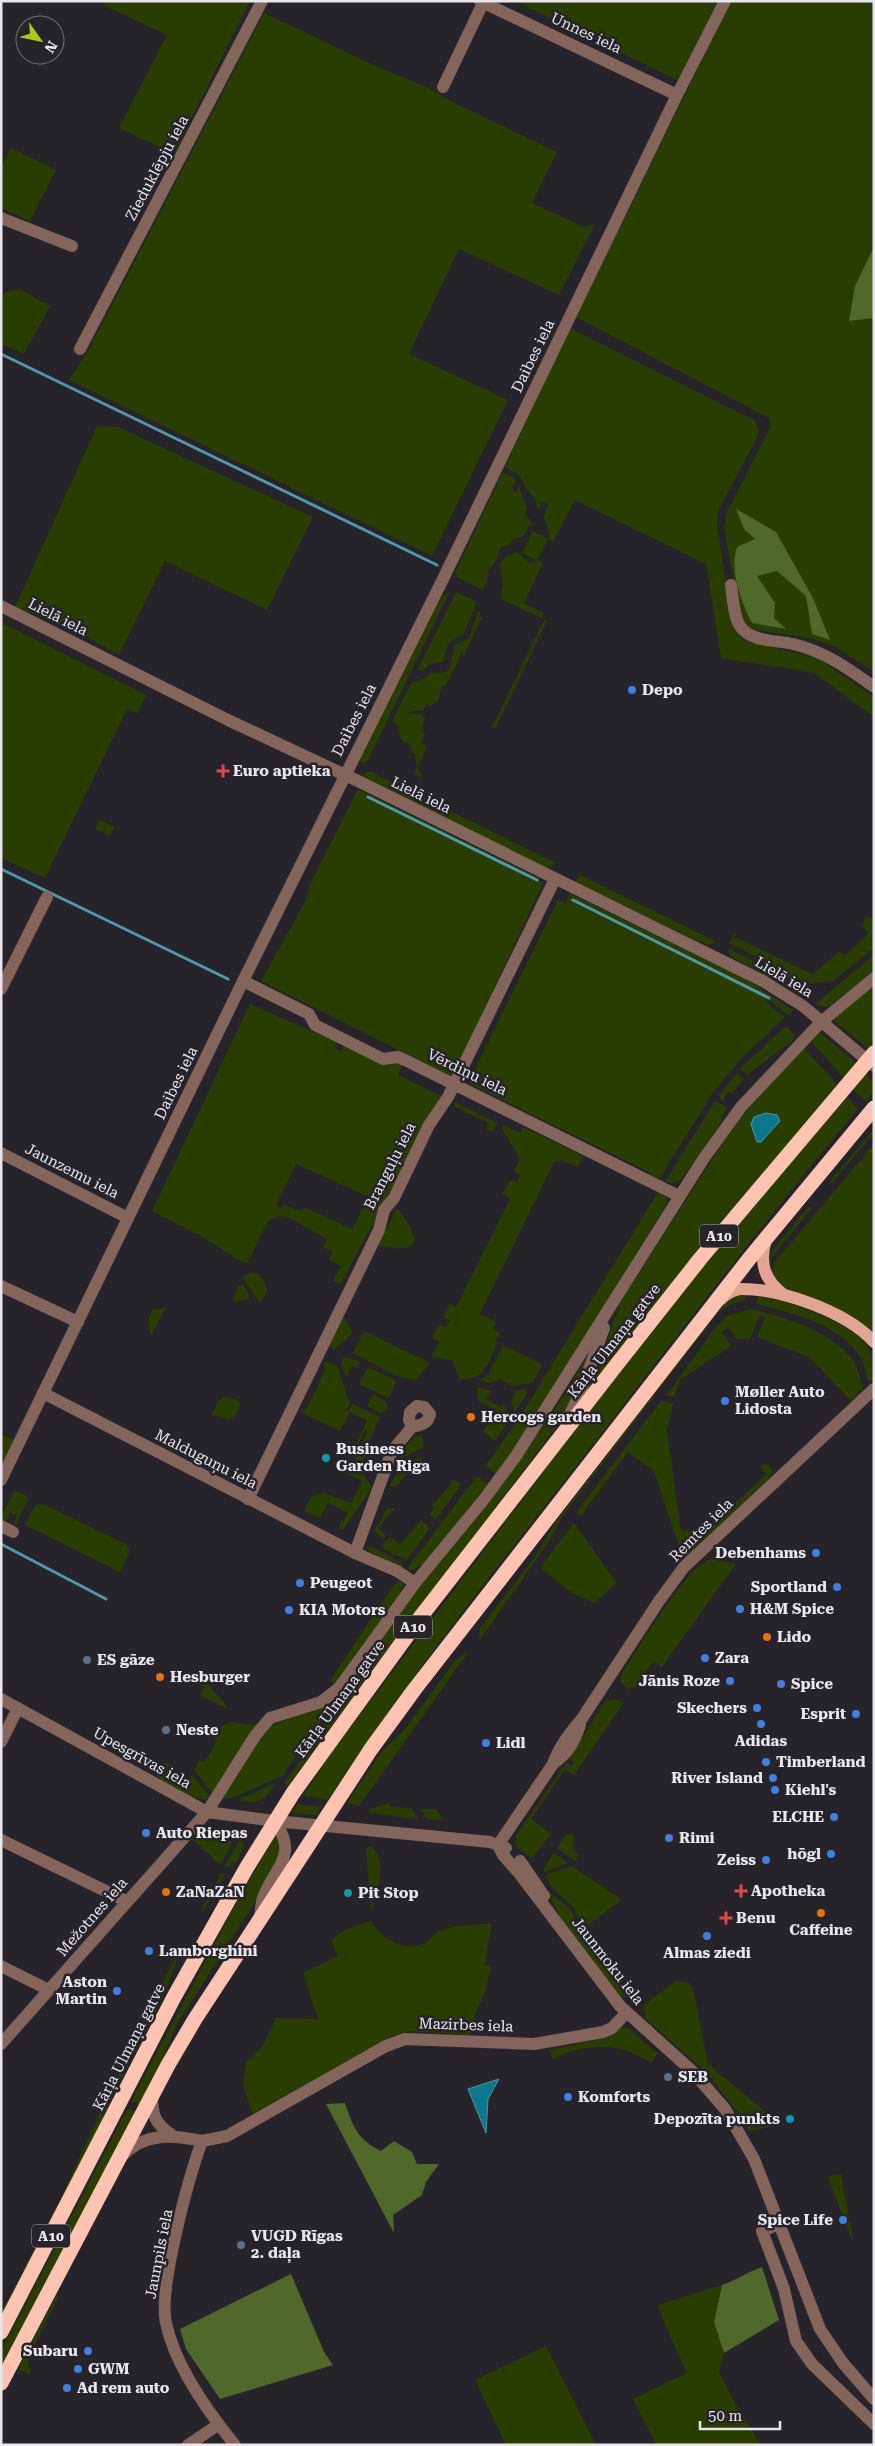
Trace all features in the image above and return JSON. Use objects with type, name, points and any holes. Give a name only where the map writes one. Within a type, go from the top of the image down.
[{"type":"highway","name":"Kārļa Ulmaņa gatve","points":[[1,2332],[174,1997],[275,1821],[422,1615],[558,1440],[700,1260],[872,1063]]},
{"type":"highway","name":"A10","points":[[1,2383],[152,2095],[195,2019],[371,1748],[766,1237],[874,1108]]},
{"type":"main road","points":[[766,1237],[762,1253],[763,1269],[768,1280],[784,1295]]},
{"type":"main road","points":[[712,1307],[730,1292],[739,1289],[784,1295],[834,1314],[858,1328],[874,1342]]},
{"type":"street","name":"Zieduklēpju iela","points":[[80,349],[262,1]]},
{"type":"street","name":"Daibes iela","points":[[1,1480],[243,981],[442,579],[677,95],[725,1]]},
{"type":"street","name":"Unnes iela","points":[[483,2],[677,95]]},
{"type":"street","points":[[443,87],[483,2]]},
{"type":"street","points":[[1,218],[72,246]]},
{"type":"street","points":[[731,585],[737,621],[744,631],[754,636],[815,651],[830,658],[874,687]]},
{"type":"street","name":"Lielā iela","points":[[1,606],[219,716],[345,775],[770,985],[788,996],[872,1063]]},
{"type":"street","name":"Branguļu iela","points":[[248,1499],[379,1230],[384,1210],[394,1198],[429,1125],[443,1106],[555,879]]},
{"type":"street","points":[[1,989],[47,897]]},
{"type":"street","points":[[558,1440],[581,1391],[613,1302],[704,1158],[741,1107],[821,1022],[874,978]]},
{"type":"street","name":"Vērdiņu iela","points":[[243,981],[309,1014],[315,1025],[383,1058],[398,1057],[680,1196]]},
{"type":"street","name":"Jaunzemu iela","points":[[1,1153],[128,1218]]},
{"type":"street","points":[[1,1286],[78,1322]]},
{"type":"street","name":"Mežotnes iela","points":[[1,2044],[207,1812],[255,1736],[270,1718],[321,1702],[334,1694],[415,1583],[485,1498],[516,1456],[613,1302]]},
{"type":"street","name":"Remtes iela","points":[[498,1845],[553,1764],[558,1750],[581,1720],[659,1601],[684,1567],[874,1389]]},
{"type":"street","name":"Malduguņu iela","points":[[43,1393],[355,1553],[399,1572],[415,1583]]},
{"type":"street","points":[[355,1553],[392,1451],[412,1427]]},
{"type":"street","name":"Upesgrīvas iela","points":[[1,1699],[207,1812],[275,1821]]},
{"type":"street","points":[[1,1742],[18,1708]]},
{"type":"street","points":[[260,1920],[263,1898],[285,1857],[286,1845],[282,1831],[275,1821]]},
{"type":"street","name":"Jaunmoku iela","points":[[275,1821],[490,1842],[509,1850],[533,1877],[553,1917],[626,2013],[692,2071],[725,2109],[754,2159],[820,2329],[843,2363],[874,2399]]},
{"type":"street","points":[[1,1840],[126,1901]]},
{"type":"street","points":[[1,1966],[49,1990]]},
{"type":"street","name":"Mazirbes iela","points":[[202,2141],[227,2136],[386,2046],[405,2039],[534,2044],[603,2032],[612,2028],[626,2013]]},
{"type":"street","points":[[152,2095],[152,2110],[156,2123],[172,2135]]},
{"type":"street","points":[[120,2158],[129,2148],[147,2139],[172,2135],[202,2141]]},
{"type":"street","name":"Jaunpils iela","points":[[202,2141],[181,2220],[164,2304],[166,2322],[177,2357],[218,2425],[235,2445]]},
{"type":"street","points":[[779,2224],[762,2230],[784,2289],[796,2341],[812,2364],[873,2420]]},
{"type":"street","points":[[188,2445],[218,2425]]},
{"type":"green space","points":[[106,1],[250,1],[177,148],[166,150],[119,128],[167,35],[103,5]]},
{"type":"green space","points":[[515,1],[718,1],[677,80]]},
{"type":"green space","points":[[731,1],[874,1],[874,672],[836,647],[810,638],[755,630],[748,627],[740,617],[724,527],[727,512],[771,426],[769,418],[576,317]]},
{"type":"green space","points":[[264,13],[369,63],[431,89],[450,101],[557,152],[532,203],[584,227],[595,224],[559,295],[459,249],[409,354],[508,400],[432,556],[69,380],[88,351]]},
{"type":"green space","points":[[11,148],[56,170],[30,221],[1,208],[1,167]]},
{"type":"green space","points":[[874,247],[874,318],[849,321],[855,286]]},
{"type":"green space","points":[[19,289],[50,306],[24,354],[1,344],[1,298],[4,293]]},
{"type":"green space","points":[[570,328],[757,423],[759,434],[718,511],[717,526],[733,626],[742,640],[817,658],[874,697],[874,717],[814,673],[721,658],[706,564],[575,500],[553,542],[549,539],[548,527],[543,517],[549,504],[542,503],[538,510],[534,497],[525,487],[520,476],[505,467]]},
{"type":"green space","points":[[97,426],[118,427],[313,517],[267,610],[165,561],[119,655],[76,631],[15,607]]},
{"type":"green space","points":[[503,472],[516,480],[512,487],[513,491],[515,492],[519,486],[527,509],[525,514],[531,522],[524,536],[513,539],[509,545],[501,547],[495,563],[488,571],[487,581],[483,590],[458,578],[455,572]]},
{"type":"green space","points":[[736,509],[776,532],[813,598],[830,640],[812,634],[806,596],[777,571],[757,576],[775,603],[774,618],[786,629],[752,623],[740,596],[734,566],[737,547],[755,539],[744,529]]},
{"type":"green space","points":[[533,531],[548,539],[537,561],[522,553]]},
{"type":"green space","points":[[517,552],[529,563],[539,561],[543,563],[524,603],[544,613],[541,618],[501,599],[503,583],[500,563],[506,556]]},
{"type":"green space","points":[[450,591],[368,760],[364,763],[358,761],[441,597]]},
{"type":"green space","points":[[456,592],[477,602],[464,633],[448,644],[443,662],[430,664],[422,671],[417,670]]},
{"type":"green space","points":[[478,611],[481,612],[479,616],[482,618],[463,657],[463,651],[446,685],[441,688],[439,700],[430,706],[426,704],[423,711],[412,711],[409,713],[419,714],[425,718],[422,731],[425,735],[421,743],[427,747],[417,769],[423,776],[419,777],[414,774],[417,766],[415,755],[411,752],[410,745],[401,739],[398,726],[392,721],[412,682],[423,679],[432,672],[444,673],[449,669],[454,646],[469,638]]},
{"type":"green space","points":[[544,620],[547,621],[495,729],[492,727]]},
{"type":"green space","points":[[1,622],[146,695],[138,713],[127,709],[45,878],[1,858]]},
{"type":"green space","points":[[366,772],[371,772],[556,863],[551,867],[545,867],[363,777]]},
{"type":"green space","points":[[358,789],[536,877],[543,884],[455,1072],[450,1076],[261,981],[306,900],[310,884]]},
{"type":"green space","points":[[100,820],[115,827],[110,835],[95,829]]},
{"type":"green space","points":[[580,875],[717,942],[709,945],[700,942],[575,882]]},
{"type":"green space","points":[[569,893],[746,979],[793,1010],[788,1015],[768,999],[767,1003],[785,1017],[740,1060],[714,1091],[659,1179],[651,1175],[651,1173],[468,1083],[558,900],[566,903]]},
{"type":"green space","points":[[866,916],[874,920],[874,948],[833,981],[804,985],[793,982],[777,967],[729,943],[737,930],[735,937],[814,975],[817,970],[839,952],[846,955],[869,933],[862,926]]},
{"type":"green space","points":[[729,949],[775,971],[794,987],[808,994],[808,999],[736,959],[730,955]]},
{"type":"green space","points":[[874,955],[874,970],[831,1005],[822,1007],[815,1004]]},
{"type":"green space","points":[[874,985],[874,1044],[869,1049],[832,1019]]},
{"type":"green space","points":[[250,1004],[336,1042],[334,1048],[340,1051],[344,1046],[386,1066],[397,1062],[402,1064],[398,1075],[441,1096],[340,1285],[333,1280],[341,1266],[329,1260],[333,1252],[323,1247],[327,1239],[289,1218],[280,1216],[269,1220],[247,1263],[244,1263],[199,1235],[152,1211]],"holes":[[[296,1164],[369,1197],[352,1229],[304,1207],[300,1211],[285,1205],[282,1208],[276,1206]]]},
{"type":"green space","points":[[786,1026],[794,1035],[792,1041],[747,1075],[739,1069]]},
{"type":"green space","points":[[819,1032],[856,1063],[844,1078],[811,1041]]},
{"type":"green space","points":[[803,1047],[837,1084],[587,1394],[621,1301],[735,1124]]},
{"type":"green space","points":[[865,1072],[874,1084],[874,1092],[866,1101],[851,1088]]},
{"type":"green space","points":[[737,1073],[744,1079],[732,1093],[729,1091],[723,1099],[725,1102],[720,1099],[719,1095]]},
{"type":"green space","points":[[846,1095],[858,1109],[753,1238],[485,1583],[389,1712],[328,1800],[303,1796],[326,1760],[642,1341],[739,1220]]},
{"type":"green space","points":[[715,1101],[727,1107],[717,1129],[680,1181],[665,1182]]},
{"type":"green space","points":[[455,1102],[497,1123],[493,1131],[486,1130],[488,1123],[453,1106]]},
{"type":"green space","points":[[503,1125],[520,1133],[523,1127],[583,1156],[578,1167],[561,1160],[554,1162],[480,1314],[496,1322],[493,1329],[500,1333],[489,1363],[475,1377],[460,1379],[452,1360],[431,1357],[439,1342],[432,1338],[439,1324],[446,1327],[450,1320],[443,1317],[449,1304],[456,1307],[510,1199],[502,1194],[510,1180],[517,1182],[520,1175],[514,1172],[520,1159],[502,1129]]},
{"type":"green space","points":[[874,1129],[874,1133],[832,1183],[830,1181]]},
{"type":"green space","points":[[874,1144],[874,1331],[836,1308],[780,1286],[770,1274],[774,1263]]},
{"type":"green space","points":[[659,1191],[667,1198],[666,1205],[535,1418],[496,1474],[485,1466],[514,1426]]},
{"type":"green space","points":[[809,1206],[812,1208],[768,1262],[772,1251]]},
{"type":"green space","points":[[397,1208],[411,1228],[414,1242],[411,1246],[404,1248],[378,1245]]},
{"type":"green space","points":[[253,1272],[259,1274],[267,1289],[266,1295],[260,1303],[242,1277]]},
{"type":"green space","points":[[242,1284],[249,1295],[249,1299],[235,1302],[233,1300],[238,1286]]},
{"type":"green space","points":[[747,1293],[744,1301],[731,1304],[718,1312],[562,1517],[550,1540],[479,1641],[480,1628],[534,1558],[557,1520],[716,1313],[731,1297]]},
{"type":"green space","points":[[758,1295],[819,1314],[850,1330],[862,1339],[869,1349],[873,1379],[869,1383],[860,1357],[849,1343],[838,1334],[812,1321],[756,1304]]},
{"type":"green space","points":[[166,1308],[151,1335],[148,1322],[153,1309]]},
{"type":"green space","points":[[751,1309],[790,1320],[830,1339],[850,1356],[858,1371],[863,1388],[851,1401],[809,1357],[757,1337],[765,1317],[760,1315],[750,1339],[736,1339],[729,1328],[722,1332],[731,1346],[680,1380],[674,1397],[666,1396],[715,1328],[728,1315]]},
{"type":"green space","points":[[341,1318],[345,1319],[353,1333],[334,1350],[329,1346]]},
{"type":"green space","points":[[364,1331],[430,1363],[416,1380],[396,1376],[353,1353]]},
{"type":"green space","points":[[503,1345],[542,1364],[533,1383],[512,1386],[501,1380],[488,1383],[480,1380],[488,1375]]},
{"type":"green space","points":[[589,1353],[579,1387],[561,1421],[356,1692],[288,1786],[284,1783],[340,1705],[341,1695],[406,1603],[503,1484],[555,1409]]},
{"type":"green space","points":[[343,1357],[360,1361],[358,1367],[352,1366],[346,1378],[341,1365]]},
{"type":"green space","points":[[327,1361],[337,1366],[350,1403],[346,1410],[349,1411],[352,1404],[380,1417],[369,1443],[361,1444],[367,1433],[366,1428],[357,1447],[367,1448],[359,1470],[371,1484],[372,1488],[343,1530],[339,1528],[341,1520],[344,1521],[348,1513],[328,1503],[320,1518],[304,1511],[312,1496],[324,1493],[351,1503],[362,1481],[342,1471],[344,1467],[351,1470],[358,1452],[353,1449],[367,1421],[350,1412],[340,1431],[301,1412],[307,1408],[325,1370],[323,1364]]},
{"type":"green space","points":[[368,1367],[397,1381],[388,1398],[359,1384]]},
{"type":"green space","points":[[477,1387],[492,1391],[485,1399],[501,1407],[504,1402],[509,1420],[495,1441],[483,1432],[495,1410],[478,1401]]},
{"type":"green space","points":[[525,1389],[527,1393],[515,1412],[511,1402],[516,1390]]},
{"type":"green space","points":[[374,1394],[388,1404],[382,1414],[367,1406]]},
{"type":"green space","points":[[223,1397],[235,1399],[240,1403],[234,1418],[228,1419],[212,1415],[219,1400]]},
{"type":"green space","points":[[661,1401],[673,1403],[667,1430],[681,1531],[707,1530],[766,1474],[759,1466],[768,1465],[773,1471],[769,1478],[683,1560],[654,1471],[628,1452],[580,1517],[577,1511]]},
{"type":"green space","points":[[1,1434],[14,1440],[1,1466]]},
{"type":"green space","points":[[416,1435],[422,1437],[424,1447],[402,1458],[397,1456]]},
{"type":"green space","points":[[421,1457],[427,1471],[414,1469],[394,1487],[390,1485],[398,1469]]},
{"type":"green space","points":[[477,1476],[488,1484],[424,1563],[413,1570],[407,1569]]},
{"type":"green space","points":[[455,1479],[461,1485],[435,1520],[429,1514],[434,1508],[432,1506]]},
{"type":"green space","points":[[15,1490],[27,1496],[28,1500],[17,1522],[19,1523],[13,1525],[17,1516],[10,1512],[6,1522],[1,1520],[1,1516]]},
{"type":"green space","points":[[38,1504],[45,1505],[126,1544],[130,1551],[120,1572],[25,1525],[34,1507]]},
{"type":"green space","points":[[396,1507],[378,1528],[386,1536],[384,1539],[374,1531],[376,1525],[378,1525],[386,1510]]},
{"type":"green space","points":[[421,1520],[430,1528],[407,1560],[384,1549],[383,1545],[390,1537],[400,1545]]},
{"type":"green space","points":[[574,1523],[617,1583],[594,1603],[572,1593],[543,1570],[542,1565]]},
{"type":"green space","points":[[370,1546],[401,1562],[403,1565],[401,1567],[369,1551],[367,1547]]},
{"type":"green space","points":[[711,1559],[736,1564],[662,1667],[654,1661],[634,1688],[631,1687],[629,1690],[620,1681],[621,1676],[638,1648],[689,1577],[701,1565]]},
{"type":"green space","points":[[399,1580],[403,1584],[399,1596],[335,1685],[331,1680],[386,1596]]},
{"type":"green space","points":[[464,1654],[467,1654],[359,1806],[347,1803],[383,1750],[405,1729],[454,1662]]},
{"type":"green space","points":[[200,1675],[227,1706],[227,1709],[200,1695],[204,1687],[196,1683]]},
{"type":"green space","points":[[616,1699],[623,1704],[574,1775],[565,1769],[531,1819],[551,1834],[533,1857],[530,1857],[516,1846],[515,1837],[566,1763],[571,1766],[574,1762],[569,1759],[606,1700]]},
{"type":"green space","points":[[327,1704],[329,1710],[282,1776],[232,1798],[223,1798],[259,1741],[271,1726]]},
{"type":"green space","points":[[230,1722],[257,1725],[213,1794],[194,1770],[199,1760],[205,1762],[217,1740],[213,1737],[219,1728]]},
{"type":"green space","points":[[165,1763],[170,1764],[166,1772],[187,1783],[192,1775],[210,1797],[199,1799],[169,1787],[160,1779],[157,1770],[158,1767]]},
{"type":"green space","points":[[273,1784],[275,1785],[271,1791],[256,1802],[239,1801],[240,1799]]},
{"type":"green space","points":[[388,1803],[392,1807],[411,1808],[419,1819],[368,1813],[369,1810]]},
{"type":"green space","points":[[297,1804],[322,1807],[317,1815],[291,1813]]},
{"type":"green space","points":[[420,1809],[435,1809],[445,1820],[427,1819]]},
{"type":"green space","points":[[202,1824],[232,1843],[220,1865],[190,1837]]},
{"type":"green space","points":[[276,1835],[279,1836],[281,1861],[176,2026],[163,2058],[139,2105],[131,2101],[239,1898]]},
{"type":"green space","points":[[565,1835],[574,1835],[573,1850],[579,1855],[575,1861],[557,1848]]},
{"type":"green space","points":[[242,1837],[244,1846],[237,1862],[231,1864],[228,1868],[225,1865]]},
{"type":"green space","points":[[372,1846],[380,1862],[380,1873],[379,1891],[373,1892],[373,1909],[371,1909],[366,1849]]},
{"type":"green space","points":[[554,1853],[569,1863],[544,1872],[543,1869]]},
{"type":"green space","points":[[572,1866],[622,1900],[583,1929],[573,1907],[552,1888],[545,1875]]},
{"type":"green space","points":[[222,1872],[225,1874],[204,1910],[202,1908]]},
{"type":"green space","points":[[548,1891],[570,1909],[581,1932],[627,1997],[622,1998],[571,1934],[554,1906]]},
{"type":"green space","points":[[371,1921],[375,1928],[388,1939],[395,1943],[410,1946],[426,1942],[438,1932],[447,1928],[492,1923],[485,1964],[491,1966],[485,1993],[475,2014],[471,2035],[410,2031],[392,2036],[252,2114],[243,2084],[246,2062],[262,2047],[276,2018],[318,2019],[303,1973],[338,1956],[331,1940],[345,1930]]},
{"type":"green space","points":[[176,1956],[178,1958],[160,2003],[113,2095],[72,2187],[1,2321],[1,2313],[63,2194],[114,2082]]},
{"type":"green space","points":[[676,1981],[689,1983],[693,1988],[708,2064],[773,2118],[774,2126],[749,2131],[741,2116],[705,2071],[646,2019],[643,2007],[646,2003]]},
{"type":"green space","points":[[623,2027],[628,2028],[658,2054],[651,2063],[627,2051],[602,2047],[577,2050],[552,2059],[550,2050],[604,2038]]},
{"type":"green space","points":[[345,2103],[357,2132],[366,2142],[381,2151],[394,2141],[412,2152],[417,2164],[439,2164],[426,2182],[422,2195],[393,2215],[394,2233],[326,2104]]},
{"type":"green space","points":[[128,2108],[136,2112],[1,2370],[1,2351]]},
{"type":"green space","points":[[841,2174],[852,2240],[829,2181],[829,2176]]},
{"type":"green space","points":[[762,2267],[779,2320],[724,2353],[714,2322],[722,2285]]},
{"type":"green space","points":[[291,2274],[324,2352],[333,2365],[220,2399],[186,2349],[180,2329]]},
{"type":"green space","points":[[722,2285],[714,2322],[724,2353],[719,2372],[737,2407],[761,2445],[656,2445],[633,2399],[687,2373],[658,2305]]},
{"type":"green space","points":[[59,2296],[29,2356],[28,2366],[31,2370],[29,2375],[18,2369],[56,2297]]},
{"type":"green space","points":[[546,2346],[596,2445],[506,2445],[475,2380]]},
{"type":"water","points":[[766,1113],[777,1115],[780,1121],[761,1142],[757,1142],[751,1124],[754,1117]]},
{"type":"water","points":[[499,2079],[488,2099],[486,2133],[468,2089]]},
{"type":"waterway","points":[[1,354],[437,565]]},
{"type":"waterway","points":[[368,797],[537,880]]},
{"type":"waterway","points":[[1,869],[228,979]]},
{"type":"waterway","points":[[573,900],[769,998]]},
{"type":"waterway","points":[[1,1544],[106,1599]]},
{"type":"place","name":"Depo","points":[[632,690]]},
{"type":"place","name":"Euro aptieka","points":[[223,771]]},
{"type":"place","name":"Møller Auto Lidosta","points":[[725,1401]]},
{"type":"place","name":"Hercogs garden","points":[[471,1417]]},
{"type":"place","name":"Business Garden Riga","points":[[326,1458]]},
{"type":"place","name":"Debenhams","points":[[816,1553]]},
{"type":"place","name":"Peugeot","points":[[300,1583]]},
{"type":"place","name":"Sportland","points":[[837,1587]]},
{"type":"place","name":"H&M Spice","points":[[740,1609]]},
{"type":"place","name":"KIA Motors","points":[[289,1610]]},
{"type":"place","name":"Lido","points":[[767,1637]]},
{"type":"place","name":"Zara","points":[[705,1658]]},
{"type":"place","name":"ES gāze","points":[[87,1660]]},
{"type":"place","name":"Hesburger","points":[[160,1677]]},
{"type":"place","name":"Jānis Roze","points":[[730,1681]]},
{"type":"place","name":"Spice","points":[[781,1684]]},
{"type":"place","name":"Skechers","points":[[757,1708]]},
{"type":"place","name":"Esprit","points":[[856,1714]]},
{"type":"place","name":"Adidas","points":[[761,1724]]},
{"type":"place","name":"Neste","points":[[166,1730]]},
{"type":"place","name":"Lidl","points":[[486,1743]]},
{"type":"place","name":"Timberland","points":[[766,1762]]},
{"type":"place","name":"River Island","points":[[773,1778]]},
{"type":"place","name":"Kiehl's","points":[[775,1790]]},
{"type":"place","name":"ELCHE","points":[[834,1817]]},
{"type":"place","name":"Auto Riepas","points":[[146,1833]]},
{"type":"place","name":"Rimi","points":[[669,1838]]},
{"type":"place","name":"hōgl","points":[[831,1854]]},
{"type":"place","name":"Zeiss","points":[[766,1860]]},
{"type":"place","name":"Apotheka","points":[[741,1891]]},
{"type":"place","name":"ZaNaZaN","points":[[166,1892]]},
{"type":"place","name":"Pit Stop","points":[[348,1893]]},
{"type":"place","name":"Caffeine","points":[[821,1913]]},
{"type":"place","name":"Benu","points":[[726,1918]]},
{"type":"place","name":"Almas ziedi","points":[[707,1936]]},
{"type":"place","name":"Lamborghini","points":[[149,1951]]},
{"type":"place","name":"Aston Martin","points":[[117,1991]]},
{"type":"place","name":"SEB","points":[[668,2077]]},
{"type":"place","name":"Komforts","points":[[568,2097]]},
{"type":"place","name":"Depozīta punkts","points":[[790,2119]]},
{"type":"place","name":"Spice Life","points":[[843,2220]]},
{"type":"place","name":"VUGD Rīgas 2. daļa","points":[[241,2245]]},
{"type":"place","name":"Subaru","points":[[88,2351]]},
{"type":"place","name":"GWM","points":[[78,2369]]},
{"type":"place","name":"Ad rem auto","points":[[67,2388]]}]
